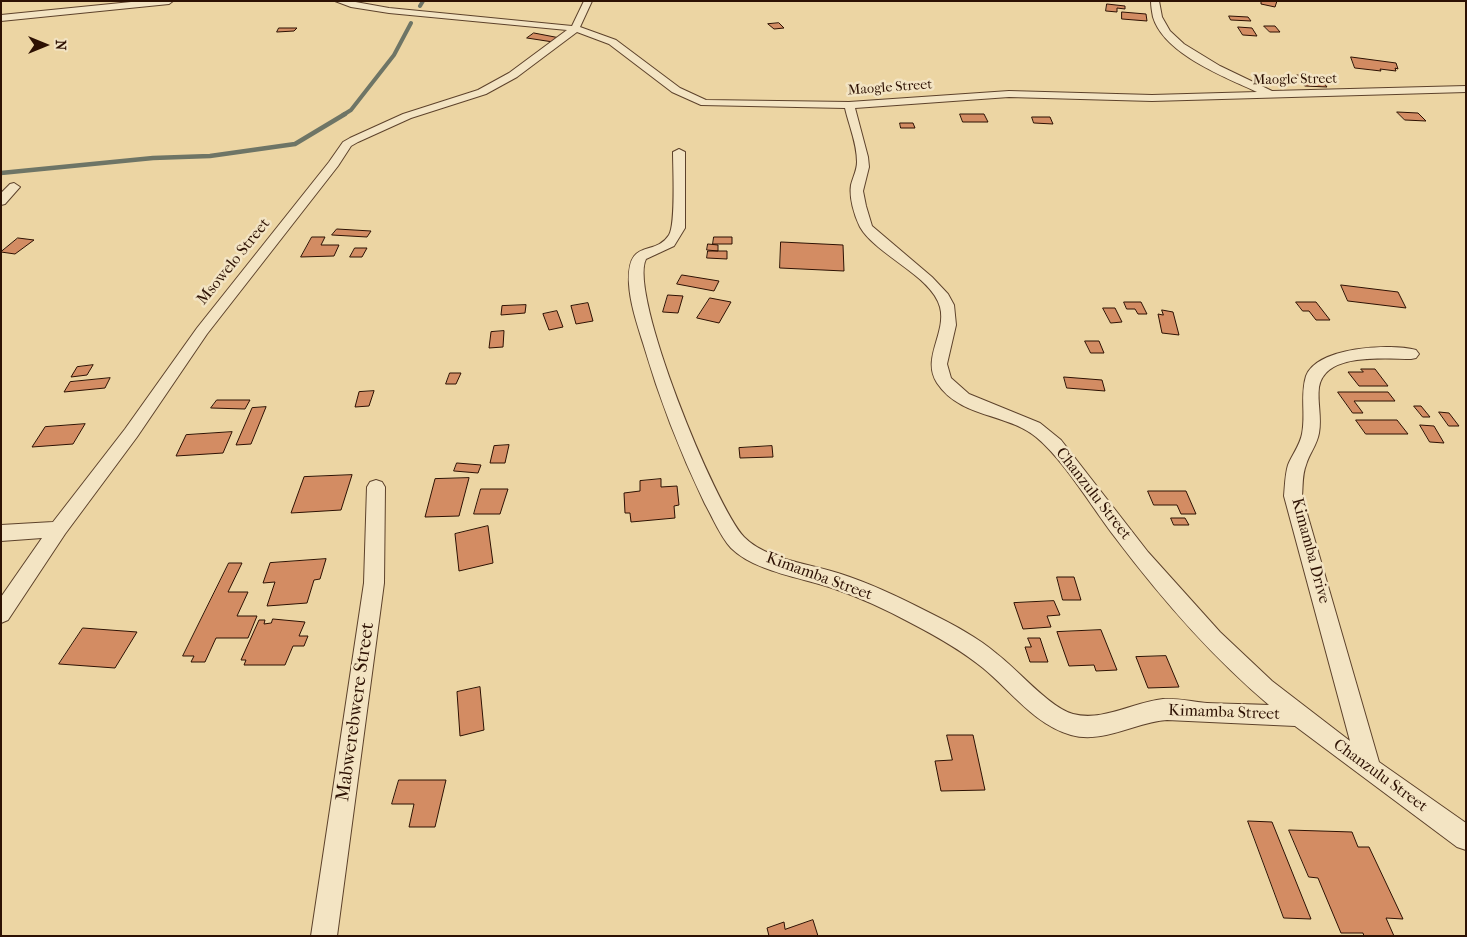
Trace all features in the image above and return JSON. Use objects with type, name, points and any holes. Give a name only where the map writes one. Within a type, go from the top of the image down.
[{"type":"street","points":[[1,18],[170,1]]},
{"type":"street","name":"Maogle Street","points":[[339,1],[403,12],[491,18],[575,29],[612,41],[670,87],[689,99],[705,103],[732,105],[849,105],[1009,94],[1054,94],[1127,98],[1466,89]]},
{"type":"street","points":[[575,29],[588,1]]},
{"type":"street","points":[[1155,1],[1154,9],[1160,25],[1178,44],[1204,61],[1270,95]]},
{"type":"street","name":"Msowelo Street","points":[[1,614],[58,529],[131,433],[202,330],[334,164],[347,144],[407,116],[482,92],[513,75],[575,29]]},
{"type":"street","name":"Chanzulu Street","points":[[849,105],[860,145],[863,165],[857,185],[858,199],[867,228],[892,253],[926,280],[947,303],[949,323],[947,337],[939,356],[939,369],[944,381],[975,406],[1036,428],[1055,444],[1189,614],[1238,664],[1299,716],[1466,838]]},
{"type":"street","name":"Kimamba Street","points":[[680,152],[679,228],[676,238],[671,244],[642,255],[637,262],[636,273],[639,298],[654,355],[680,431],[716,506],[736,542],[749,552],[839,582],[907,610],[965,642],[1046,710],[1062,720],[1080,726],[1113,723],[1163,710],[1299,716]]},
{"type":"street","points":[[1,201],[14,187]]},
{"type":"street","name":"Kimamba Drive","points":[[1369,768],[1293,496],[1296,467],[1310,437],[1312,415],[1311,385],[1318,368],[1335,359],[1355,354],[1411,354]]},
{"type":"street","name":"Mabwerebwere Street","points":[[324,936],[374,583],[376,487]]},
{"type":"street","points":[[1,533],[58,529]]},
{"type":"building","points":[[1258,1],[1277,1],[1275,7],[1261,4]]},
{"type":"building","points":[[1107,4],[1125,6],[1125,9],[1117,8],[1117,12],[1106,11]]},
{"type":"building","points":[[1122,12],[1146,14],[1147,21],[1122,19]]},
{"type":"building","points":[[1229,16],[1248,17],[1251,21],[1231,20]]},
{"type":"building","points":[[779,23],[784,28],[774,29],[768,24]]},
{"type":"building","points":[[1264,26],[1275,26],[1280,32],[1270,32]]},
{"type":"building","points":[[1238,27],[1252,28],[1257,36],[1243,35]]},
{"type":"building","points":[[279,28],[297,28],[294,31],[277,32]]},
{"type":"building","points":[[534,33],[560,38],[553,42],[527,38]]},
{"type":"building","points":[[1351,57],[1396,63],[1398,69],[1395,68],[1396,71],[1380,69],[1381,71],[1355,68]]},
{"type":"building","points":[[1297,75],[1323,77],[1327,82],[1323,82],[1327,87],[1305,86]]},
{"type":"building","points":[[1397,112],[1418,113],[1426,121],[1405,120]]},
{"type":"building","points":[[960,114],[984,114],[988,122],[963,122]]},
{"type":"building","points":[[1032,117],[1050,117],[1053,124],[1034,123]]},
{"type":"building","points":[[900,123],[913,123],[915,128],[901,128]]},
{"type":"building","points":[[337,229],[371,231],[367,237],[332,235]]},
{"type":"building","points":[[312,237],[325,237],[321,245],[339,245],[334,256],[301,257]]},
{"type":"building","points":[[714,237],[732,237],[732,244],[713,244]]},
{"type":"building","points":[[18,238],[34,240],[15,254],[1,252]]},
{"type":"building","points":[[781,242],[843,245],[844,271],[780,268]]},
{"type":"building","points":[[708,244],[718,245],[718,251],[707,250]]},
{"type":"building","points":[[355,248],[367,248],[362,257],[350,257]]},
{"type":"building","points":[[708,251],[727,251],[727,259],[707,258]]},
{"type":"building","points":[[682,275],[719,281],[714,291],[677,284]]},
{"type":"building","points":[[1341,285],[1398,292],[1406,308],[1348,301]]},
{"type":"building","points":[[668,295],[683,296],[678,313],[663,312]]},
{"type":"building","points":[[710,298],[731,302],[719,323],[697,318]]},
{"type":"building","points":[[1124,302],[1141,302],[1147,314],[1138,314],[1135,309],[1127,309]]},
{"type":"building","points":[[1296,302],[1316,302],[1330,320],[1316,320],[1309,311],[1303,311]]},
{"type":"building","points":[[588,303],[593,321],[576,324],[571,306]]},
{"type":"building","points":[[526,305],[525,313],[501,315],[502,306]]},
{"type":"building","points":[[1103,308],[1115,308],[1122,322],[1111,323]]},
{"type":"building","points":[[1162,310],[1173,312],[1179,335],[1162,333],[1158,314],[1163,315]]},
{"type":"building","points":[[557,311],[563,327],[549,330],[543,314]]},
{"type":"building","points":[[504,331],[503,347],[489,348],[491,332]]},
{"type":"building","points":[[1085,341],[1099,341],[1104,353],[1091,353]]},
{"type":"building","points":[[93,365],[87,375],[71,377],[77,367]]},
{"type":"building","points":[[1361,369],[1375,369],[1388,386],[1359,386],[1348,372],[1363,372]]},
{"type":"building","points":[[450,373],[461,373],[456,384],[446,384]]},
{"type":"building","points":[[1064,377],[1102,380],[1105,391],[1067,388]]},
{"type":"building","points":[[110,378],[105,388],[64,392],[70,382]]},
{"type":"building","points":[[374,391],[369,406],[355,407],[359,392]]},
{"type":"building","points":[[1338,392],[1388,392],[1395,401],[1354,401],[1363,413],[1353,413]]},
{"type":"building","points":[[217,400],[250,400],[245,409],[211,408]]},
{"type":"building","points":[[1414,406],[1421,406],[1430,417],[1423,417]]},
{"type":"building","points":[[266,407],[251,444],[236,445],[252,408]]},
{"type":"building","points":[[1439,412],[1449,413],[1459,426],[1449,426]]},
{"type":"building","points":[[1356,420],[1397,420],[1408,434],[1366,434]]},
{"type":"building","points":[[85,424],[73,444],[32,447],[45,427]]},
{"type":"building","points":[[1420,425],[1434,426],[1444,443],[1430,442]]},
{"type":"building","points":[[232,432],[223,453],[176,456],[186,435]]},
{"type":"building","points":[[509,445],[505,463],[490,463],[494,446]]},
{"type":"building","points":[[772,446],[773,457],[740,458],[739,448]]},
{"type":"building","points":[[457,463],[481,465],[478,473],[454,471]]},
{"type":"building","points":[[352,475],[341,510],[291,513],[304,477]]},
{"type":"building","points":[[469,478],[459,516],[425,517],[435,479]]},
{"type":"building","points":[[661,479],[661,487],[677,486],[679,505],[674,506],[675,518],[631,522],[630,513],[625,513],[624,493],[640,491],[640,481]]},
{"type":"building","points":[[481,489],[508,489],[500,514],[474,514]]},
{"type":"building","points":[[1148,491],[1186,491],[1196,514],[1181,514],[1177,505],[1154,505]]},
{"type":"building","points":[[1171,518],[1185,518],[1189,525],[1174,525]]},
{"type":"building","points":[[488,526],[493,563],[459,571],[455,534]]},
{"type":"building","points":[[326,559],[320,579],[314,580],[307,603],[267,606],[275,582],[263,583],[270,563]]},
{"type":"building","points":[[229,563],[242,563],[228,592],[248,592],[237,616],[257,616],[248,638],[216,638],[205,662],[191,662],[194,656],[183,656]]},
{"type":"building","points":[[1057,577],[1074,577],[1081,600],[1063,600]]},
{"type":"building","points":[[1054,601],[1060,615],[1047,616],[1051,627],[1023,629],[1014,603]]},
{"type":"building","points":[[273,619],[305,622],[299,636],[308,636],[304,646],[293,646],[285,665],[244,665],[246,660],[241,660],[259,620],[265,620],[264,624],[271,623]]},
{"type":"building","points":[[83,628],[137,632],[115,668],[59,664]]},
{"type":"building","points":[[1101,630],[1117,670],[1096,671],[1094,665],[1069,666],[1057,632]]},
{"type":"building","points":[[1028,638],[1040,638],[1048,662],[1030,662],[1025,647],[1031,647]]},
{"type":"building","points":[[1166,656],[1179,687],[1148,688],[1136,657]]},
{"type":"building","points":[[480,687],[484,730],[460,736],[457,692]]},
{"type":"building","points":[[947,735],[973,735],[985,790],[941,791],[935,761],[952,760]]},
{"type":"building","points":[[399,780],[446,780],[435,827],[409,827],[414,804],[392,804]]},
{"type":"building","points":[[1248,821],[1272,822],[1311,919],[1284,918]]},
{"type":"building","points":[[1289,830],[1352,832],[1358,847],[1369,847],[1403,919],[1386,918],[1394,936],[1364,936],[1363,933],[1341,933],[1318,878],[1309,877]]},
{"type":"building","points":[[813,920],[818,936],[769,936],[767,928],[784,922],[785,929]]},
{"type":"waterway","points":[[420,6],[423,1]]},
{"type":"waterway","points":[[343,115],[351,110],[394,55],[411,23]]},
{"type":"waterway","points":[[1,173],[153,158],[210,156],[295,144],[345,114]]}]
